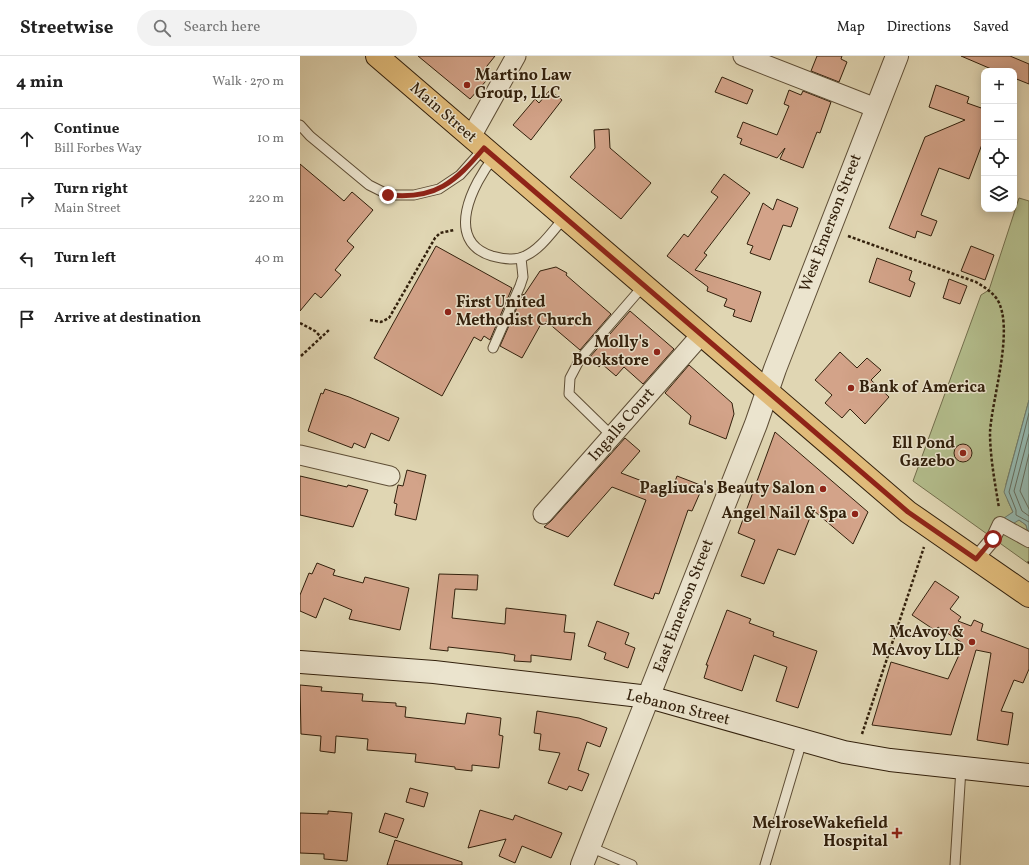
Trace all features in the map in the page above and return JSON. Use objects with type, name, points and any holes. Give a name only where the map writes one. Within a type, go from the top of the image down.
[{"type":"main road","name":"Main Street","points":[[377,56],[908,512],[1029,596]]},
{"type":"street","points":[[483,148],[516,56]]},
{"type":"street","points":[[742,56],[876,108]]},
{"type":"street","name":"West Emerson Street","points":[[767,391],[897,56]]},
{"type":"street","name":"Ingalls Court","points":[[544,514],[701,334]]},
{"type":"street","name":"East Emerson Street","points":[[586,856],[756,424],[767,391]]},
{"type":"street","points":[[300,455],[390,476]]},
{"type":"street","points":[[976,559],[993,539],[1000,524],[1029,540]]},
{"type":"street","name":"Lebanon Street","points":[[300,662],[434,672],[649,697],[802,741],[856,754],[890,760],[1029,775]]},
{"type":"lane","points":[[300,125],[310,136],[369,185],[388,195],[414,195],[439,189],[460,175],[483,148]]},
{"type":"lane","points":[[483,148],[477,181],[467,208],[466,229],[471,241],[488,255],[502,259],[521,258],[531,253],[565,217]]},
{"type":"lane","points":[[493,348],[522,282],[523,272],[521,258]]},
{"type":"lane","points":[[612,436],[569,394],[570,378],[580,359],[644,285]]},
{"type":"lane","points":[[765,865],[802,741]]},
{"type":"lane","points":[[955,865],[961,768]]},
{"type":"lane","points":[[586,856],[632,865]]},
{"type":"path","points":[[370,320],[381,322],[389,318],[435,238],[440,233],[466,229]]},
{"type":"path","points":[[829,229],[976,282],[989,290],[998,300],[1002,314],[1004,336],[993,406],[990,442],[1000,524]]},
{"type":"path","points":[[300,323],[315,331],[321,337]]},
{"type":"path","points":[[301,356],[329,330]]},
{"type":"path","points":[[856,754],[930,527]]},
{"type":"green space","points":[[1019,198],[1029,201],[1029,400],[1006,484],[1008,501],[1013,512],[1005,518],[1019,520],[1026,525],[1029,536],[1029,564],[913,481],[981,295],[989,290],[1014,212],[1017,212]]},
{"type":"water","points":[[1029,400],[1029,536],[1026,525],[1019,520],[1011,525],[1004,518],[1013,512],[1004,492]]},
{"type":"building","points":[[418,56],[495,56],[479,76],[486,81],[470,99]]},
{"type":"building","points":[[817,56],[842,56],[841,59],[847,62],[839,82],[811,71]]},
{"type":"building","points":[[961,56],[1010,56],[1029,64],[1029,84],[1017,79],[1017,68],[989,68]]},
{"type":"building","points":[[722,77],[753,90],[747,104],[715,92]]},
{"type":"building","points":[[936,85],[969,97],[967,103],[981,108],[981,147],[969,179],[939,168],[921,215],[937,221],[931,236],[917,231],[915,238],[889,228],[925,137],[965,120],[929,107]]},
{"type":"building","points":[[550,90],[562,100],[531,140],[513,125],[535,99],[539,103]]},
{"type":"building","points":[[789,90],[801,95],[803,91],[831,102],[820,133],[817,132],[803,168],[780,159],[785,148],[777,158],[740,144],[742,139],[737,137],[743,122],[777,135],[789,106],[784,104]]},
{"type":"building","points":[[609,129],[610,148],[651,183],[621,219],[570,177],[595,148],[594,130]]},
{"type":"building","points":[[300,164],[344,201],[352,192],[373,210],[347,241],[354,247],[335,270],[341,275],[321,298],[315,293],[300,311]]},
{"type":"building","points":[[724,174],[750,193],[704,253],[707,255],[695,270],[761,292],[751,322],[733,316],[735,310],[724,306],[727,299],[707,291],[708,287],[667,256],[684,234],[688,237],[718,197],[711,192]]},
{"type":"building","points":[[777,199],[798,208],[791,227],[783,225],[770,260],[750,253],[753,246],[747,244],[763,203],[773,210]]},
{"type":"building","name":"First United Methodist Church","points":[[436,246],[512,288],[490,340],[484,336],[481,341],[474,337],[442,396],[374,358]]},
{"type":"building","points":[[971,246],[994,255],[985,280],[961,271]]},
{"type":"building","points":[[877,258],[912,271],[909,280],[915,283],[910,297],[869,282]]},
{"type":"building","points":[[556,267],[567,273],[566,275],[611,314],[580,350],[546,321],[543,325],[541,324],[522,358],[500,346],[523,294],[524,295],[540,271]]},
{"type":"building","points":[[949,279],[967,286],[960,304],[943,298]]},
{"type":"building","points":[[630,311],[674,349],[643,384],[624,367],[616,376],[602,364],[599,367],[589,358]]},
{"type":"building","name":"Bank of America","points":[[840,352],[857,368],[867,358],[881,370],[871,380],[889,397],[865,424],[850,409],[842,418],[825,403],[832,395],[815,380]]},
{"type":"building","points":[[689,365],[732,403],[734,414],[726,439],[689,424],[691,416],[665,393]]},
{"type":"building","points":[[325,389],[349,397],[399,418],[389,441],[371,433],[365,448],[354,443],[352,448],[308,431],[321,393],[323,394]]},
{"type":"building","points":[[775,432],[868,512],[853,544],[813,510],[795,555],[778,549],[764,584],[741,576],[755,540],[738,533]]},
{"type":"building","points":[[625,438],[640,451],[621,473],[671,492],[677,476],[703,486],[692,511],[688,510],[659,594],[655,593],[653,599],[614,585],[646,500],[612,487],[568,537],[544,527]]},
{"type":"building","name":"Ell Pond Gazebo","points":[[959,444],[967,444],[972,449],[970,460],[967,462],[959,462],[954,457],[954,449]]},
{"type":"building","points":[[407,470],[426,475],[416,520],[395,515],[397,504],[394,503],[398,485],[403,486]]},
{"type":"building","points":[[300,476],[347,487],[348,485],[368,490],[353,527],[300,515]]},
{"type":"building","points":[[317,563],[335,570],[333,575],[363,583],[365,577],[409,588],[400,630],[349,619],[352,610],[324,598],[316,618],[300,611],[300,595],[309,573],[312,574]]},
{"type":"building","points":[[439,574],[478,575],[477,590],[455,589],[452,618],[505,624],[506,608],[566,615],[564,632],[575,633],[571,660],[531,655],[531,662],[514,661],[515,655],[503,653],[448,647],[448,651],[430,649]]},
{"type":"building","points":[[935,581],[959,597],[950,609],[961,617],[958,621],[971,626],[974,620],[983,624],[981,631],[1029,649],[1029,669],[1023,683],[1014,680],[1001,711],[1013,713],[1008,745],[977,740],[991,653],[976,650],[951,735],[872,725],[891,662],[948,679],[964,644],[938,627],[936,631],[912,615]]},
{"type":"building","points":[[727,610],[751,619],[749,623],[774,632],[773,636],[817,651],[798,708],[776,701],[787,667],[754,655],[742,691],[704,678],[708,665],[706,665]]},
{"type":"building","points":[[597,621],[629,633],[625,644],[635,648],[628,668],[604,659],[606,653],[588,646]]},
{"type":"building","points":[[300,685],[322,687],[321,691],[363,694],[362,701],[396,703],[396,706],[406,707],[405,717],[465,724],[467,713],[501,718],[499,735],[503,736],[499,768],[472,765],[472,771],[455,769],[455,767],[415,762],[416,754],[367,750],[368,739],[336,736],[335,753],[320,751],[321,736],[301,734]]},
{"type":"building","points":[[537,711],[579,718],[607,728],[600,747],[587,742],[578,770],[589,774],[582,791],[569,786],[567,790],[548,783],[560,753],[539,750],[541,734],[534,733]]},
{"type":"building","points":[[410,788],[428,793],[424,807],[406,802]]},
{"type":"building","points":[[480,810],[513,820],[515,815],[562,833],[551,858],[522,846],[515,863],[499,856],[506,839],[468,848]]},
{"type":"building","points":[[328,811],[352,813],[347,861],[324,859],[324,854],[300,853],[300,813],[328,814]]},
{"type":"building","points":[[385,813],[404,819],[397,838],[379,832]]},
{"type":"building","points":[[395,840],[462,862],[462,865],[387,865]]},
{"type":"place","name":"Martino Law Group, LLC","points":[[467,85]]},
{"type":"place","name":"First United Methodist Church","points":[[448,312]]},
{"type":"place","name":"Molly's Bookstore","points":[[657,352]]},
{"type":"place","name":"Bank of America","points":[[851,388]]},
{"type":"place","name":"Ell Pond Gazebo","points":[[963,453]]},
{"type":"place","name":"Pagliuca's Beauty Salon","points":[[823,489]]},
{"type":"place","name":"Angel Nail & Spa","points":[[855,514]]},
{"type":"place","name":"McAvoy & McAvoy LLP","points":[[972,642]]},
{"type":"place","name":"MelroseWakefield Hospital","points":[[897,833]]},
{"type":"route","points":[[388,195],[414,195],[439,189],[460,175],[484,148],[908,512],[976,559],[993,539]]}]
